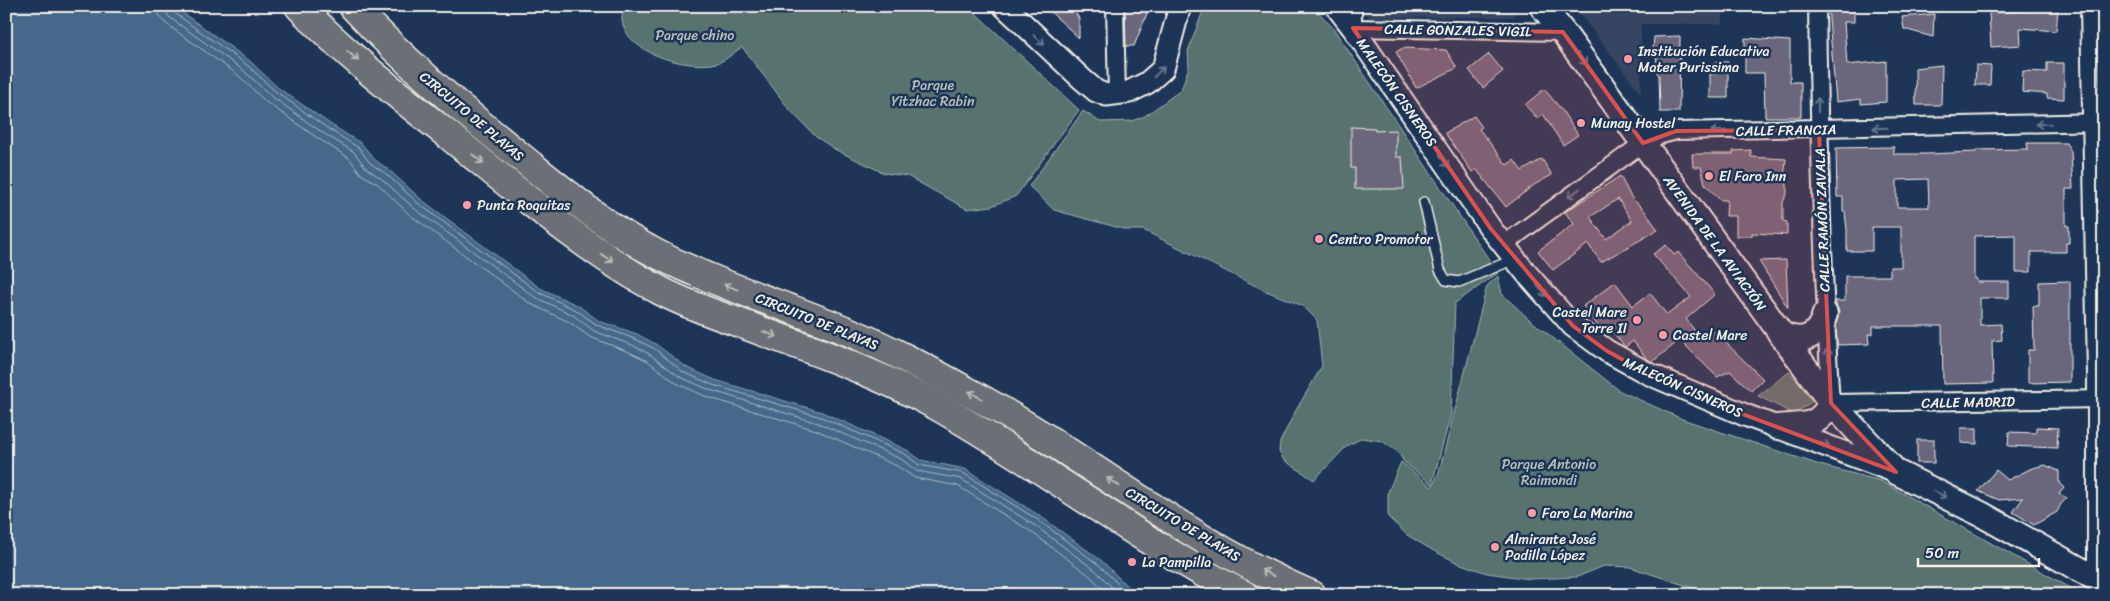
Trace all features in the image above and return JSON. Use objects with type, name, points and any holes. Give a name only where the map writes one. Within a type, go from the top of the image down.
[{"type":"highway","name":"CIRCUITO DE PLAYAS","points":[[298,6],[316,24],[433,123],[515,189],[606,258],[662,292],[840,360],[935,406],[1041,469],[1206,575],[1244,595]]},
{"type":"highway","name":"CIRCUITO DE PLAYAS","points":[[353,6],[443,94],[554,184],[627,236],[680,266],[846,331],[923,367],[992,405],[1202,538],[1312,595]]},
{"type":"main road","name":"AVENIDA DE LA AVIACIÓN","points":[[1542,6],[1563,32],[1831,403],[1896,472]]},
{"type":"main road","points":[[1780,333],[1794,339],[1807,338],[1818,330],[1825,314]]},
{"type":"main road","points":[[1777,427],[1817,421],[1824,415],[1831,403]]},
{"type":"main road","name":"MALECÓN CISNEROS","points":[[1896,472],[1981,514],[2100,581]]},
{"type":"street","points":[[1004,6],[1096,92],[1106,95],[1129,92],[1147,83],[1164,69],[1180,6]]},
{"type":"street","points":[[1116,6],[1117,95]]},
{"type":"street","name":"MALECÓN CISNEROS","points":[[1336,6],[1354,28],[1509,252],[1573,326],[1607,351],[1647,373],[1777,427],[1896,472]]},
{"type":"street","points":[[1353,6],[1354,28]]},
{"type":"street","name":"CALLE RAMÓN ZAVALA","points":[[1817,6],[1825,314],[1831,403]]},
{"type":"street","points":[[2089,6],[2098,122],[2100,581]]},
{"type":"street","name":"CALLE GONZALES VIGIL","points":[[1354,28],[1563,32]]},
{"type":"street","name":"CALLE FRANCIA","points":[[1509,252],[1643,143],[1676,131],[1819,130],[2098,122]]},
{"type":"street","name":"CALLE MADRID","points":[[1831,403],[2100,399]]},
{"type":"lane","points":[[1424,202],[1440,270],[1446,280],[1459,282],[1509,252]]},
{"type":"highlighted area","points":[[1353,28],[1563,32],[1643,143],[1676,131],[1819,130],[1831,403],[1896,472],[1745,415],[1647,373],[1607,351],[1573,326],[1491,229]]},
{"type":"shaded area","points":[[1363,6],[1512,6],[1516,10],[1514,17],[1371,18],[1363,12]]},
{"type":"shaded area","name":"Institución Educativa Mater Purissima","points":[[1574,6],[1722,6],[1722,24],[1641,24],[1641,94]]},
{"type":"green space","name":"Parque Yitzhac Rabin","points":[[625,6],[968,6],[1079,110],[1016,196],[992,206],[967,209],[907,176],[884,173],[836,150],[815,136],[789,109],[742,47],[720,62],[700,65],[673,61],[646,50],[626,32],[622,19]]},
{"type":"green space","name":"Centro Promotor","points":[[1209,6],[1313,6],[1333,28],[1498,273],[1455,303],[1451,414],[1432,484],[1404,462],[1398,452],[1382,441],[1362,438],[1347,446],[1314,480],[1284,460],[1279,452],[1280,442],[1322,366],[1317,320],[1303,306],[1266,291],[1143,230],[1127,230],[1054,210],[1029,186],[1083,111],[1100,122],[1132,121],[1145,116],[1181,90],[1189,67],[1188,51],[1203,11]]},
{"type":"green space","name":"Parque Antonio Raimondi","points":[[1498,276],[1502,294],[1529,319],[1620,391],[1682,419],[1820,465],[1881,481],[2083,595],[1703,595],[1699,590],[1630,567],[1604,566],[1577,577],[1530,579],[1487,573],[1458,563],[1432,550],[1407,535],[1388,517],[1388,492],[1401,462],[1432,487],[1439,472],[1487,286]]},
{"type":"green space","points":[[1789,372],[1816,399],[1794,414],[1758,396]]},
{"type":"water","points":[[6,6],[173,6],[250,61],[277,87],[362,144],[374,159],[422,200],[540,288],[579,306],[599,321],[637,334],[657,345],[686,367],[715,380],[822,412],[907,450],[921,460],[965,469],[1040,516],[1102,561],[1136,595],[6,595]]},
{"type":"building","points":[[1044,6],[1072,6],[1079,19],[1079,38]]},
{"type":"building","points":[[1125,6],[1150,6],[1134,46],[1126,46]]},
{"type":"building","points":[[1828,6],[1854,6],[1854,22],[1844,22],[1847,65],[1886,61],[1886,102],[1861,104],[1861,99],[1836,102]]},
{"type":"building","points":[[2034,8],[2058,10],[2056,31],[2020,28],[2021,45],[1991,47],[1989,13],[2034,10]]},
{"type":"building","points":[[1934,14],[1933,37],[1904,29],[1902,17]]},
{"type":"building","points":[[1680,36],[1679,112],[1660,112],[1659,75],[1657,73],[1656,50],[1653,50],[1654,37]]},
{"type":"building","points":[[1745,38],[1790,41],[1790,82],[1801,82],[1801,117],[1765,117],[1764,73],[1745,73]]},
{"type":"building","points":[[1403,48],[1446,50],[1457,68],[1416,88],[1396,52]]},
{"type":"building","points":[[1489,54],[1503,71],[1483,88],[1469,70]]},
{"type":"building","points":[[1715,62],[1728,62],[1728,98],[1710,98],[1710,74],[1715,74]]},
{"type":"building","points":[[2047,63],[2064,63],[2064,99],[2047,98],[2047,94],[2022,92],[2023,71],[2047,72]]},
{"type":"building","points":[[1942,65],[1941,105],[1916,105],[1915,68]]},
{"type":"building","points":[[1976,65],[1991,66],[1990,85],[1975,85]]},
{"type":"building","points":[[1544,89],[1561,109],[1578,135],[1563,145],[1543,114],[1538,119],[1525,105]]},
{"type":"building","points":[[1474,116],[1482,127],[1479,129],[1507,165],[1514,160],[1522,171],[1542,159],[1552,175],[1534,185],[1506,207],[1476,169],[1472,172],[1445,133]]},
{"type":"building","points":[[1351,127],[1375,128],[1375,131],[1396,130],[1396,157],[1402,157],[1404,189],[1355,189],[1355,168],[1351,168]]},
{"type":"building","points":[[2027,143],[2066,143],[2071,151],[2073,189],[2066,189],[2066,226],[2069,226],[2069,243],[2066,243],[2066,252],[2031,252],[2031,272],[2016,272],[2016,235],[1974,236],[1974,279],[1977,279],[1977,282],[2009,282],[2009,298],[1980,298],[1980,325],[2001,324],[2002,340],[1992,341],[1993,383],[1943,384],[1942,326],[1873,326],[1873,334],[1868,334],[1869,344],[1837,345],[1836,323],[1839,312],[1835,301],[1845,301],[1845,276],[1890,276],[1890,267],[1901,267],[1901,227],[1872,227],[1872,251],[1847,251],[1847,230],[1845,212],[1843,212],[1843,197],[1837,197],[1836,148],[1894,147],[1894,154],[2028,149]],"holes":[[[1928,179],[1929,207],[1897,207],[1897,180]]]},
{"type":"building","points":[[1751,150],[1751,157],[1786,159],[1784,180],[1787,180],[1787,194],[1783,202],[1783,221],[1787,222],[1787,235],[1752,233],[1752,236],[1736,236],[1736,216],[1726,216],[1727,200],[1720,200],[1705,184],[1701,167],[1693,167],[1692,154],[1733,154],[1733,151]]},
{"type":"building","points":[[1620,176],[1631,197],[1644,210],[1658,230],[1601,262],[1588,244],[1553,270],[1538,251],[1574,224],[1565,212]],"holes":[[[1618,199],[1632,221],[1606,239],[1590,217]]]},
{"type":"building","points":[[1666,245],[1674,255],[1678,252],[1715,294],[1686,319],[1703,342],[1714,331],[1763,379],[1751,391],[1730,371],[1717,377],[1680,340],[1652,362],[1646,358],[1633,341],[1625,347],[1607,325],[1601,330],[1583,306],[1615,282],[1633,306],[1650,293],[1667,315],[1691,297],[1653,254]]},
{"type":"building","points":[[1786,260],[1788,308],[1759,261]]},
{"type":"building","points":[[2070,281],[2070,382],[2028,383],[2028,350],[2034,350],[2033,306],[2039,306],[2039,282]]},
{"type":"building","points":[[2036,427],[2058,428],[2057,448],[2008,446],[2009,432],[2036,433]]},
{"type":"building","points":[[1961,428],[1977,428],[1977,444],[1961,443]]},
{"type":"building","points":[[1917,440],[1934,440],[1934,463],[1917,463]]},
{"type":"building","points":[[2045,465],[2059,471],[2059,483],[2064,488],[2059,494],[2067,498],[2057,512],[2034,525],[2013,512],[2023,498],[1999,500],[1978,491],[1996,470],[2008,480],[2032,468]]},
{"type":"place","name":"Institución Educativa Mater Purissima","points":[[1628,59]]},
{"type":"place","name":"Munay Hostel","points":[[1581,123]]},
{"type":"place","name":"El Faro Inn","points":[[1709,176]]},
{"type":"place","name":"Punta Roquitas","points":[[467,205]]},
{"type":"place","name":"Centro Promotor","points":[[1319,239]]},
{"type":"place","name":"Castel Mare Torre II","points":[[1637,320]]},
{"type":"place","name":"Castel Mare","points":[[1663,335]]},
{"type":"place","name":"Faro La Marina","points":[[1532,513]]},
{"type":"place","name":"Almirante José Padilla López","points":[[1495,547]]},
{"type":"place","name":"La Pampilla","points":[[1132,562]]},
{"type":"park label","name":"Parque chino","points":[[695,35]]}]
